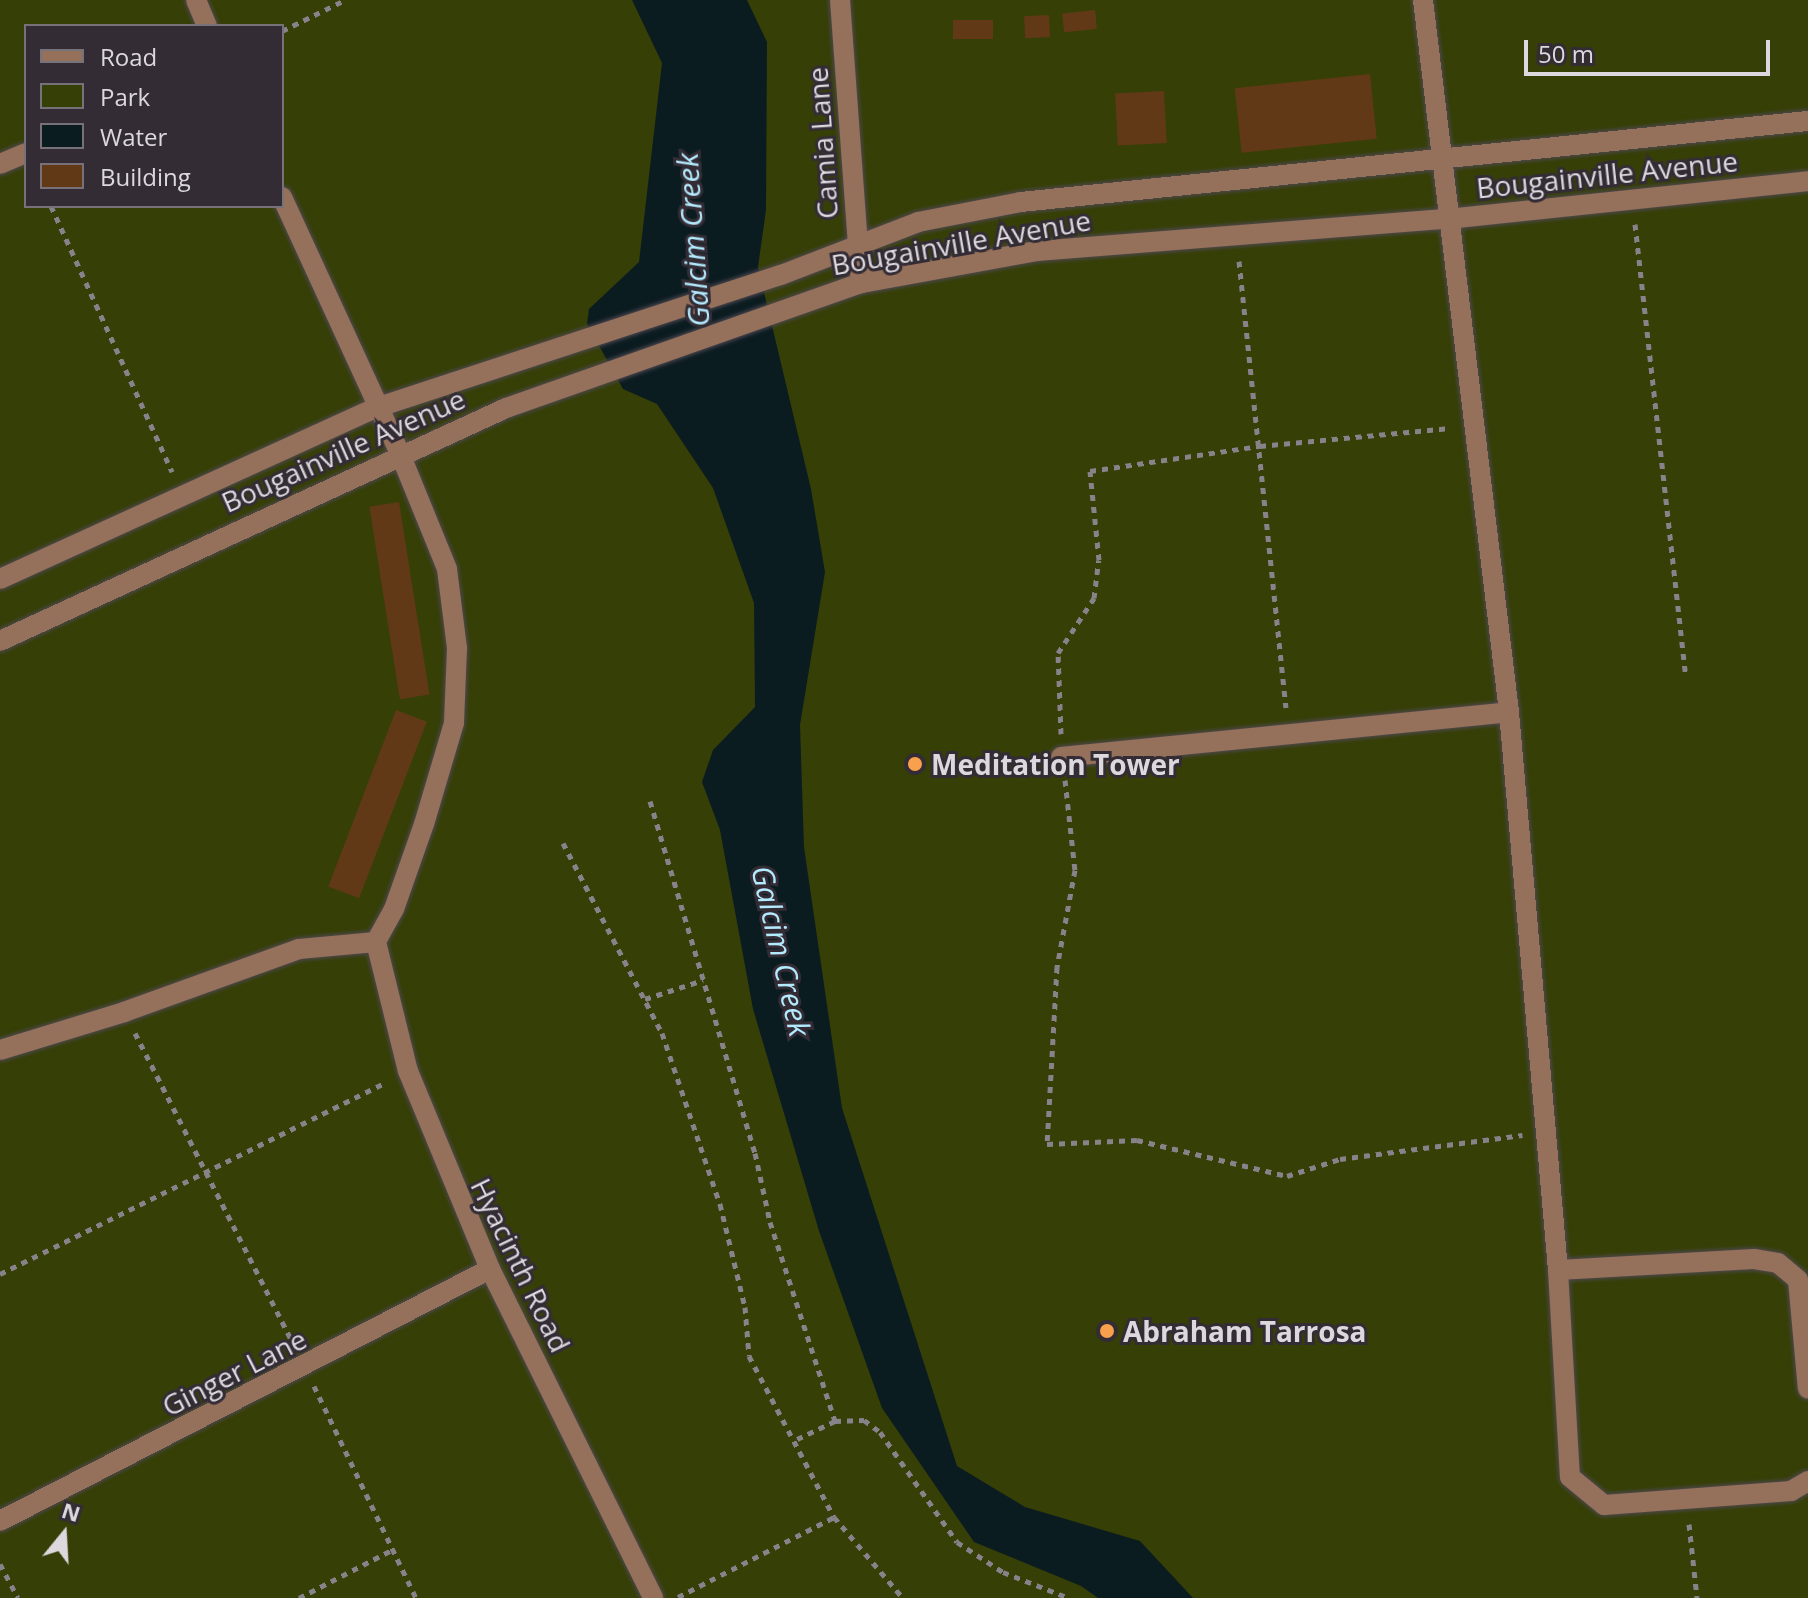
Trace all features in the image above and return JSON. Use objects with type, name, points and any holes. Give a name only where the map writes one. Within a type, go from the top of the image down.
[{"type":"street","points":[[196,0],[206,24]]},
{"type":"street","name":"Camia Lane","points":[[840,0],[861,283]]},
{"type":"street","points":[[1423,0],[1509,712],[1558,1270],[1570,1477],[1604,1505],[1791,1491],[1808,1481]]},
{"type":"street","name":"Bougainville Avenue","points":[[0,579],[376,408],[781,275],[857,243],[918,222],[1021,202],[1808,121]]},
{"type":"street","points":[[0,164],[24,154]]},
{"type":"street","name":"Bougainville Avenue","points":[[0,641],[401,456],[581,378],[861,283],[1037,251],[1235,232],[1448,219],[1808,181]]},
{"type":"street","points":[[0,1050],[124,1012],[299,949],[376,942],[419,838],[454,723],[457,648],[447,569],[401,456],[376,408],[284,201]]},
{"type":"street","points":[[1062,762],[1288,734],[1509,712]]},
{"type":"street","name":"Hyacinth Road","points":[[376,942],[408,1071],[490,1269],[653,1598]]},
{"type":"street","points":[[1558,1270],[1754,1259],[1778,1263],[1798,1280],[1808,1389]]},
{"type":"street","name":"Ginger Lane","points":[[0,1521],[305,1368],[490,1269]]},
{"type":"path","points":[[284,30],[345,0]]},
{"type":"path","points":[[1632,199],[1686,676]]},
{"type":"path","points":[[52,208],[182,495]]},
{"type":"path","points":[[1235,232],[1288,734]]},
{"type":"path","points":[[1475,426],[1260,446],[1090,471],[1099,560],[1094,598],[1058,653],[1062,762],[1075,870],[1057,967],[1047,1144],[1137,1140],[1287,1176],[1340,1159],[1546,1132]]},
{"type":"path","points":[[985,772],[1062,762]]},
{"type":"path","points":[[650,801],[770,1222],[835,1421]]},
{"type":"path","points":[[563,843],[662,1033],[720,1204],[745,1307],[749,1356],[834,1517],[903,1598]]},
{"type":"path","points":[[645,999],[703,980]]},
{"type":"path","points":[[124,1012],[208,1171],[416,1598]]},
{"type":"path","points":[[0,1274],[408,1071]]},
{"type":"path","points":[[793,1441],[835,1421],[864,1420],[880,1432],[957,1542],[1003,1572],[1069,1598]]},
{"type":"path","points":[[1686,1499],[1697,1598]]},
{"type":"path","points":[[675,1598],[834,1517]]},
{"type":"path","points":[[299,1598],[392,1550]]},
{"type":"path","points":[[0,1564],[18,1598]]},
{"type":"green space","points":[[0,0],[1808,0],[1808,1598],[0,1598]]},
{"type":"water","name":"Galcim Creek","points":[[632,0],[747,0],[767,42],[766,210],[758,267],[811,489],[825,572],[800,725],[804,847],[842,1108],[957,1466],[1025,1507],[1140,1541],[1193,1598],[1098,1598],[1081,1586],[974,1542],[882,1408],[819,1231],[753,1009],[720,830],[702,782],[713,750],[755,707],[754,603],[713,488],[657,404],[623,389],[587,324],[589,309],[639,262],[662,63]]},
{"type":"building","points":[[1095,10],[1097,29],[1064,32],[1062,13]]},
{"type":"building","points":[[1049,15],[1050,37],[1025,38],[1024,16]]},
{"type":"building","points":[[953,20],[993,20],[993,39],[953,39]]},
{"type":"building","points":[[1370,74],[1377,139],[1242,153],[1235,88]]},
{"type":"building","points":[[1164,91],[1167,143],[1118,145],[1115,94]]},
{"type":"building","points":[[399,502],[430,695],[400,699],[369,507]]},
{"type":"building","points":[[396,710],[427,722],[359,898],[328,886]]},
{"type":"place","name":"Meditation Tower","points":[[915,764]]},
{"type":"place","name":"Abraham Tarrosa","points":[[1107,1331]]}]
